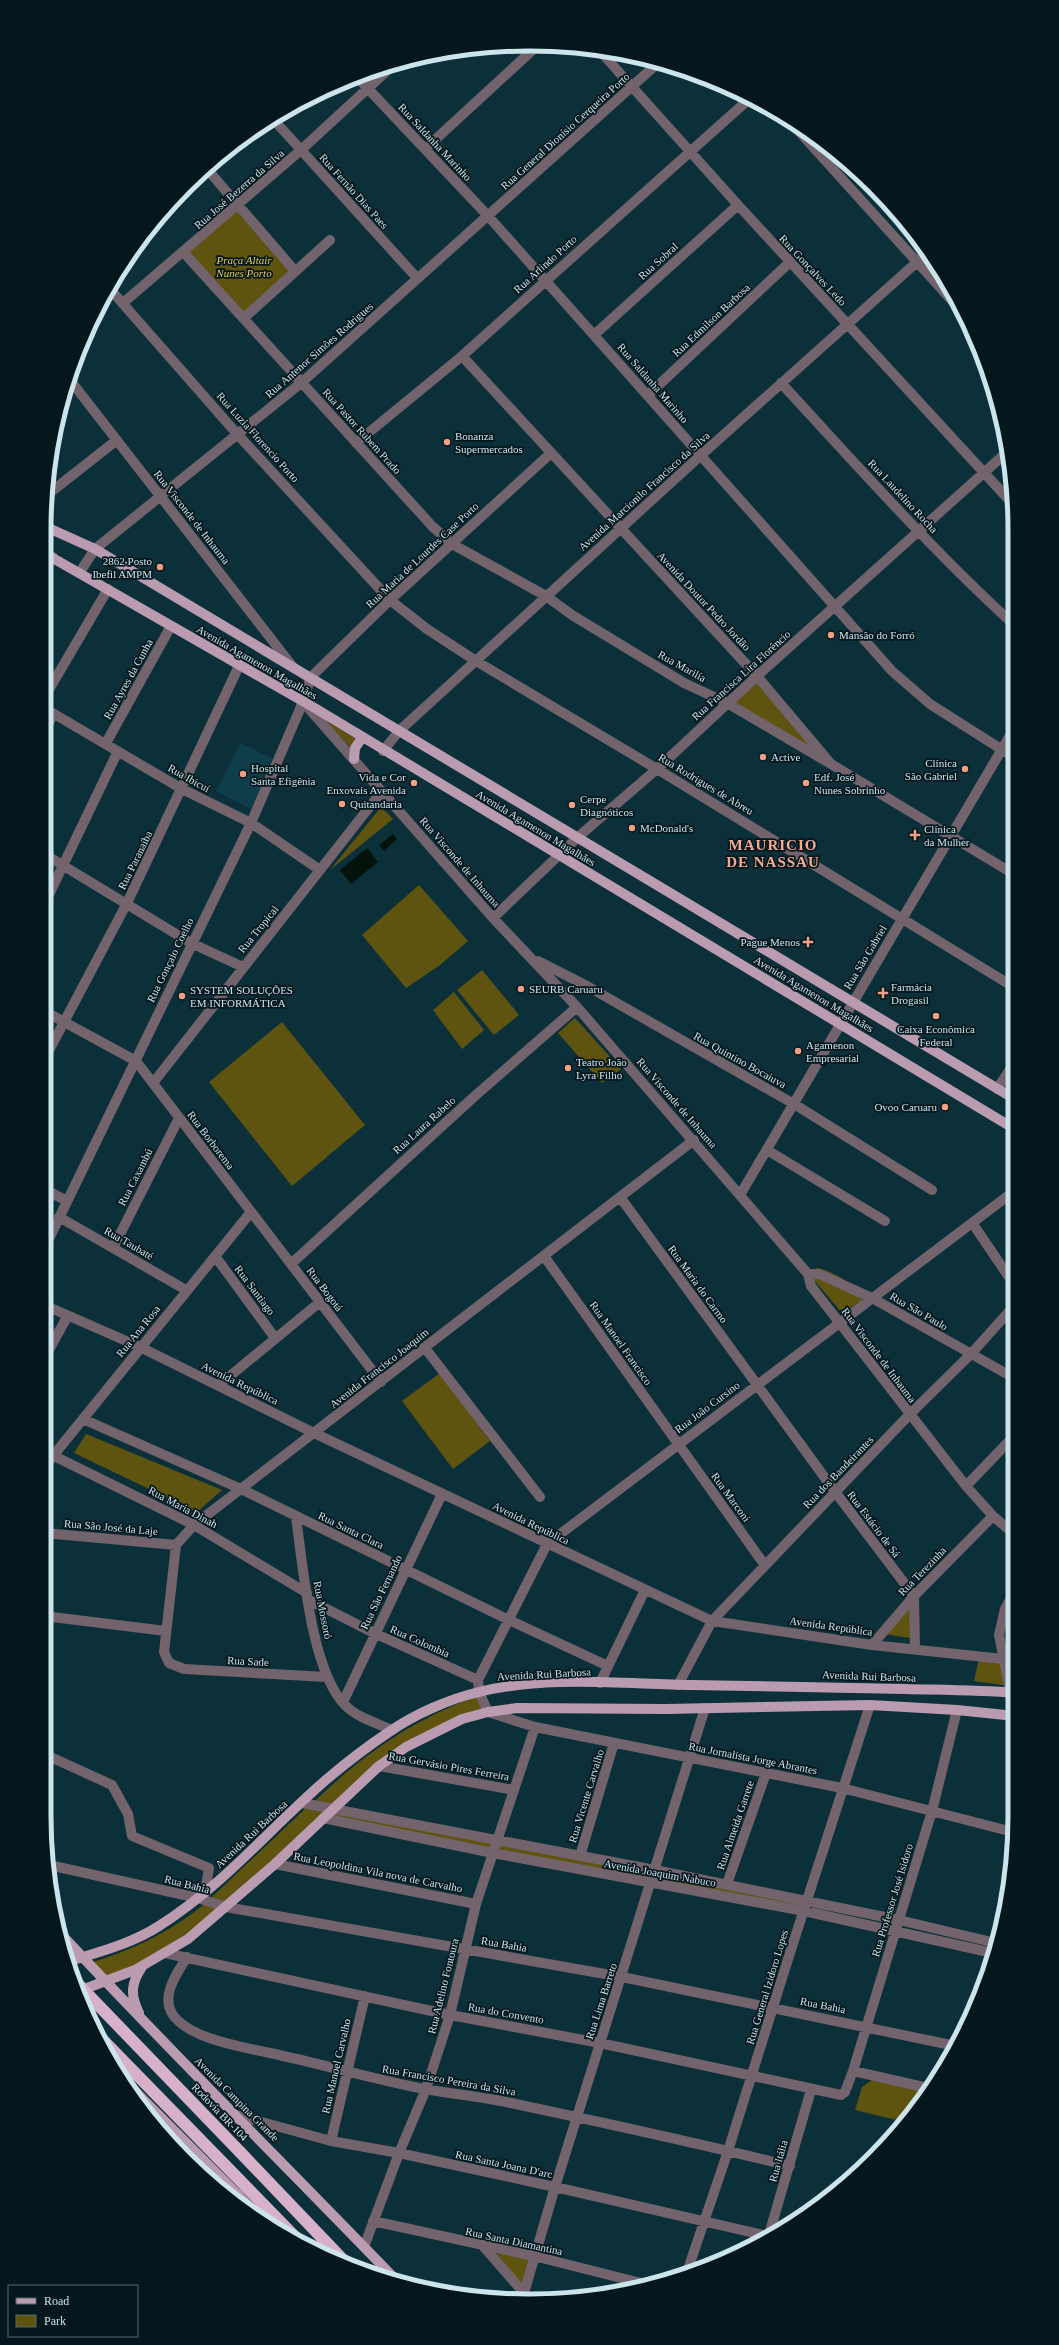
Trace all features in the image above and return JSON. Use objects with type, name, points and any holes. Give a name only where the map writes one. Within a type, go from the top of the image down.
[{"type":"highway","name":"Rodovia BR-104","points":[[84,1990],[337,2254]]},
{"type":"highway","points":[[112,2049],[228,2165],[287,2228]]},
{"type":"main road","name":"Avenida Agamenon Magalhães","points":[[51,529],[95,549],[1008,1095]]},
{"type":"main road","name":"Avenida Agamenon Magalhães","points":[[51,557],[302,701],[382,751],[840,1023],[1008,1125]]},
{"type":"main road","points":[[354,759],[355,748],[362,738]]},
{"type":"main road","name":"Avenida Rui Barbosa","points":[[73,1960],[136,1938],[163,1924],[234,1868],[302,1803],[350,1761],[392,1730],[447,1702],[479,1692],[511,1686],[600,1683],[1008,1693]]},
{"type":"main road","points":[[83,1989],[105,1982],[143,1965],[188,1939],[275,1864],[379,1766],[406,1747],[437,1730],[462,1719],[488,1712],[545,1707],[600,1710],[870,1705],[957,1710],[1008,1715]]},
{"type":"main road","name":"Avenida Campina Grande","points":[[68,1941],[105,1982],[390,2273]]},
{"type":"main road","points":[[142,2020],[132,1993],[132,1984],[143,1965]]},
{"type":"main road","points":[[157,2115],[244,2199]]},
{"type":"street","points":[[425,149],[531,51]]},
{"type":"street","name":"Rua Gonçalves Ledo","points":[[605,57],[738,205],[1007,498]]},
{"type":"street","name":"Rua General Dionísio Cerqueira Porto","points":[[489,217],[654,67]]},
{"type":"street","name":"Rua José Bezerra da Silva","points":[[123,303],[301,150],[383,74]]},
{"type":"street","name":"Rua Saldanha Marinho","points":[[362,81],[489,217],[648,395],[834,608],[911,689],[930,704],[1008,753]]},
{"type":"street","name":"Rua Arlindo Porto","points":[[356,443],[462,356],[545,279],[745,102]]},
{"type":"street","name":"Rua Fernão Dias Paes","points":[[277,123],[417,278]]},
{"type":"street","points":[[807,140],[946,295]]},
{"type":"street","points":[[210,173],[295,272]]},
{"type":"street","name":"Rua Sobral","points":[[594,335],[738,205]]},
{"type":"street","name":"Rua Antenor Simões Rodrigues","points":[[80,572],[95,549],[302,383],[417,278],[489,217]]},
{"type":"street","points":[[244,318],[330,240]]},
{"type":"street","name":"Rua Pastor Rubem Prado","points":[[184,252],[432,526],[452,544],[546,596]]},
{"type":"street","name":"Avenida Marcionilo Francisco da Silva","points":[[382,751],[399,731],[546,596],[922,257]]},
{"type":"street","name":"Rua Edmilson Barbosa","points":[[648,395],[790,262]]},
{"type":"street","name":"Rua Luzia Florencio Porto","points":[[114,293],[238,435],[390,600]]},
{"type":"street","name":"Avenida Doutor Pedro Jordão","points":[[462,356],[757,676],[831,764],[1008,872]]},
{"type":"street","name":"Rua Laudelino Rocha","points":[[781,383],[919,531],[975,589],[1008,619]]},
{"type":"street","name":"Rua Visconde de Inhauma","points":[[73,387],[161,496],[294,669]]},
{"type":"street","points":[[53,491],[117,440]]},
{"type":"street","name":"Rua Maria de Lourdes Case Porto","points":[[311,677],[390,600],[551,453]]},
{"type":"street","name":"Rua Francisca Lira Florêncio","points":[[493,918],[578,837],[657,769],[727,703],[1002,456]]},
{"type":"street","points":[[51,686],[108,589]]},
{"type":"street","name":"Rua Marilía","points":[[546,596],[579,619],[684,683],[727,703],[831,764]]},
{"type":"street","name":"Rua Rodrigues de Abreu","points":[[390,600],[427,629],[476,661],[657,769],[1008,984]]},
{"type":"street","name":"Rua Ayres da Cunha","points":[[106,743],[171,626]]},
{"type":"street","name":"Rua Paranaíba","points":[[51,1045],[126,904],[240,666]]},
{"type":"street","name":"Rua Gonçalo Coelho","points":[[51,1234],[136,1061],[191,943],[251,823],[311,677]]},
{"type":"street","name":"Rua Visconde de Inhauma","points":[[302,701],[493,918],[577,1007],[694,1140],[808,1274],[811,1286],[909,1415],[966,1486],[993,1516],[1008,1529]]},
{"type":"street","name":"Rua Ibicuí","points":[[51,713],[106,743],[182,789],[251,823],[320,870]]},
{"type":"street","name":"Rua São Gabriel","points":[[740,1195],[1008,739]]},
{"type":"street","points":[[51,891],[118,751]]},
{"type":"street","name":"Rua Tropical","points":[[153,1083],[382,791]]},
{"type":"street","points":[[51,858],[64,864],[126,904],[191,943],[243,967]]},
{"type":"street","name":"Rua Quintino Bocaiuva","points":[[531,958],[587,986],[794,1104],[932,1190]]},
{"type":"street","name":"Rua Laura Rabelo","points":[[291,1264],[476,1095],[577,1007]]},
{"type":"street","points":[[51,1015],[136,1061]]},
{"type":"street","name":"Rua Borborema","points":[[136,1061],[251,1212]]},
{"type":"street","points":[[997,1089],[1008,1072]]},
{"type":"street","name":"Rua Caxambú","points":[[113,1248],[179,1118]]},
{"type":"street","name":"Avenida Francisco Joaquim","points":[[176,1545],[194,1525],[426,1348],[694,1140]]},
{"type":"street","points":[[767,1150],[885,1221]]},
{"type":"street","points":[[51,1192],[67,1201]]},
{"type":"street","name":"Rua Maria do Carmo","points":[[620,1197],[756,1385]]},
{"type":"street","name":"Rua João Cursino","points":[[478,1680],[547,1544],[756,1385],[1008,1198]]},
{"type":"street","name":"Rua Bogotá","points":[[251,1212],[381,1382]]},
{"type":"street","name":"Rua Ana Rosa","points":[[51,1459],[186,1290],[251,1212]]},
{"type":"street","name":"Rua Taubaté","points":[[59,1217],[186,1290]]},
{"type":"street","points":[[973,1224],[1008,1275]]},
{"type":"street","name":"Rua Santiago","points":[[214,1256],[275,1338]]},
{"type":"street","name":"Rua Manoel Francisco","points":[[544,1256],[678,1444]]},
{"type":"street","name":"Rua São Paulo","points":[[808,1274],[819,1274],[872,1298],[1008,1375]]},
{"type":"street","points":[[219,1385],[320,1302]]},
{"type":"street","name":"Avenida República","points":[[51,1308],[219,1385],[314,1433],[712,1621],[872,1645],[1003,1659]]},
{"type":"street","name":"Rua dos Bandeirantes","points":[[678,1685],[689,1661],[712,1621],[764,1564],[836,1493],[909,1415],[971,1354],[1008,1313]]},
{"type":"street","points":[[51,1347],[68,1317]]},
{"type":"street","points":[[426,1348],[540,1497]]},
{"type":"street","name":"Rua Estácio de Sá","points":[[756,1385],[914,1596]]},
{"type":"street","name":"Rua Santa Clara","points":[[83,1419],[241,1489],[508,1620],[608,1666]]},
{"type":"street","points":[[966,1486],[1008,1442]]},
{"type":"street","name":"Rua Marconi","points":[[678,1444],[764,1564]]},
{"type":"street","name":"Rua Maria Dinah","points":[[51,1454],[194,1525],[308,1597]]},
{"type":"street","name":"Rua São Fernando","points":[[343,1702],[374,1633],[442,1494]]},
{"type":"street","name":"Rua Terezinha","points":[[872,1645],[914,1596],[993,1516]]},
{"type":"street","name":"Rua Mossoró","points":[[296,1517],[308,1597],[320,1656],[326,1677],[343,1702],[361,1716],[392,1730]]},
{"type":"street","name":"Rua São José da Laje","points":[[51,1534],[176,1545]]},
{"type":"street","points":[[51,1617],[166,1631],[176,1545]]},
{"type":"street","points":[[600,1683],[646,1590]]},
{"type":"street","points":[[914,1596],[915,1649]]},
{"type":"street","name":"Rua Colombia","points":[[308,1597],[374,1633],[478,1680]]},
{"type":"street","points":[[1008,1605],[1000,1623],[1000,1645],[1008,1676]]},
{"type":"street","name":"Rua Sade","points":[[166,1631],[164,1652],[169,1663],[184,1669],[326,1677]]},
{"type":"street","points":[[478,1680],[479,1692],[488,1712]]},
{"type":"street","name":"Rua General Izidoro Lopes","points":[[689,2267],[728,2151],[842,1788],[870,1705]]},
{"type":"street","name":"Rua Lima Barreto","points":[[523,2294],[705,1708]]},
{"type":"street","name":"Rua Professor José Isidoro","points":[[842,2095],[854,2071],[866,2026],[932,1811],[957,1710]]},
{"type":"street","name":"Rua Jornalista Jorge Abrantes","points":[[488,1712],[535,1727],[842,1788],[1008,1831]]},
{"type":"street","name":"Rua Adelino Fontoura","points":[[364,2246],[399,2153],[426,2089],[450,2015],[464,1949],[476,1904],[535,1727]]},
{"type":"street","name":"Rua Vicente Carvalho","points":[[580,1856],[614,1743]]},
{"type":"street","points":[[51,1757],[112,1785],[128,1814],[132,1836],[209,1868],[201,1895]]},
{"type":"street","name":"Rua Gervásio Pires Ferreira","points":[[379,1766],[514,1790]]},
{"type":"street","name":"Rua Almeida Garrete","points":[[727,1884],[766,1773]]},
{"type":"street","name":"Avenida Joaquim Nabuco","points":[[302,1803],[807,1900],[988,1952]]},
{"type":"street","name":"Avenida Joaquim Nabuco","points":[[323,1818],[651,1884],[991,1942]]},
{"type":"street","name":"Rua Leopoldina Vila nova de Carvalho","points":[[275,1864],[476,1904]]},
{"type":"street","name":"Rua Bahia","points":[[54,1866],[201,1895],[226,1907],[622,1977],[866,2026],[950,2045]]},
{"type":"street","name":"Rua do Convento","points":[[165,1953],[450,2015],[600,2043],[811,2090],[842,2095]]},
{"type":"street","name":"Rua Francisco Pereira da Silva","points":[[187,1957],[168,1993],[168,2005],[179,2021],[204,2035],[239,2047],[270,2053],[347,2073],[426,2089],[497,2100],[790,2166]]},
{"type":"street","name":"Rua Manoel Carvalho","points":[[331,2141],[365,1996]]},
{"type":"street","points":[[854,2071],[923,2087]]},
{"type":"street","name":"Rua Itália","points":[[770,2229],[811,2090]]},
{"type":"street","name":"Rua Santa Joana D'arc","points":[[236,2115],[331,2141],[399,2153],[555,2187],[760,2235]]},
{"type":"street","name":"Rua Santa Diamantina","points":[[373,2221],[534,2256],[637,2282]]},
{"type":"street","points":[[483,2246],[520,2294]]},
{"type":"shaded area","name":"Hospital Santa Efigênia","points":[[240,743],[276,760],[251,809],[216,791]]},
{"type":"shaded area","points":[[393,834],[397,839],[384,851],[379,845]]},
{"type":"shaded area","points":[[367,848],[378,862],[351,884],[340,870]]},
{"type":"green space","name":"Praça Altair Nunes Porto","points":[[237,206],[295,271],[244,318],[184,253]]},
{"type":"green space","points":[[757,678],[813,749],[729,703]]},
{"type":"green space","points":[[323,719],[356,739],[350,747]]},
{"type":"green space","points":[[381,807],[393,819],[330,870]]},
{"type":"green space","points":[[419,885],[468,941],[440,965],[406,988],[362,935]]},
{"type":"green space","points":[[482,970],[519,1015],[494,1035],[457,990]]},
{"type":"green space","points":[[454,992],[484,1030],[462,1049],[433,1010]]},
{"type":"green space","points":[[575,1018],[621,1069],[602,1083],[558,1033]]},
{"type":"green space","points":[[282,1022],[365,1125],[292,1186],[209,1082]]},
{"type":"green space","points":[[817,1268],[823,1269],[844,1279],[861,1294],[864,1299],[842,1313],[814,1280],[814,1273]]},
{"type":"green space","points":[[440,1373],[490,1441],[453,1469],[402,1401]]},
{"type":"green space","points":[[86,1434],[222,1490],[197,1512],[74,1453]]},
{"type":"green space","points":[[912,1604],[910,1638],[884,1634]]},
{"type":"green space","points":[[979,1659],[1000,1662],[1008,1681],[1008,1686],[974,1681]]},
{"type":"green space","points":[[478,1696],[483,1710],[446,1723],[332,1806],[315,1801],[352,1768],[390,1740],[432,1716]]},
{"type":"green space","points":[[307,1807],[326,1812],[227,1905],[210,1899]]},
{"type":"green space","points":[[333,1809],[494,1842],[491,1851],[324,1818]]},
{"type":"green space","points":[[497,1842],[653,1871],[650,1881],[494,1853]]},
{"type":"green space","points":[[656,1871],[805,1902],[803,1909],[653,1882]]},
{"type":"green space","points":[[206,1903],[222,1908],[184,1939],[107,1979],[90,1963],[137,1946],[151,1939],[180,1922]]},
{"type":"green space","points":[[872,2080],[920,2091],[898,2120],[855,2110],[862,2087]]},
{"type":"green space","points":[[494,2250],[530,2259],[522,2286]]},
{"type":"place","name":"Bonanza Supermercados","points":[[447,442]]},
{"type":"place","name":"2862 Posto Ibefil AMPM","points":[[160,567]]},
{"type":"place","name":"Mansão do Forró","points":[[831,635]]},
{"type":"place","name":"Active","points":[[763,757]]},
{"type":"place","name":"Clínica São Gabriel","points":[[965,769]]},
{"type":"place","name":"Hospital Santa Efigênia","points":[[243,774]]},
{"type":"place","name":"Vida e Cor Enxovais Avenida","points":[[414,783]]},
{"type":"place","name":"Edf. José Nunes Sobrinho","points":[[806,783]]},
{"type":"place","name":"Quitandaria","points":[[342,804]]},
{"type":"place","name":"Cerpe Diagnóticos","points":[[572,805]]},
{"type":"place","name":"McDonald's","points":[[632,828]]},
{"type":"place","name":"Clínica da Mulher","points":[[915,835]]},
{"type":"place","name":"Pague Menos","points":[[808,942]]},
{"type":"place","name":"SEURB Caruaru","points":[[521,989]]},
{"type":"place","name":"Farmácia Drogasil","points":[[883,993]]},
{"type":"place","name":"SYSTEM SOLUÇÕES EM INFORMÁTICA","points":[[182,996]]},
{"type":"place","name":"Caixa Econômica Federal","points":[[936,1016]]},
{"type":"place","name":"Agamenon Empresarial","points":[[798,1051]]},
{"type":"place","name":"Teatro João Lyra Filho","points":[[568,1068]]},
{"type":"place","name":"Ovoo Caruaru","points":[[945,1107]]},
{"type":"district","name":"MAURICIO DE NASSAU","points":[[773,854]]}]
